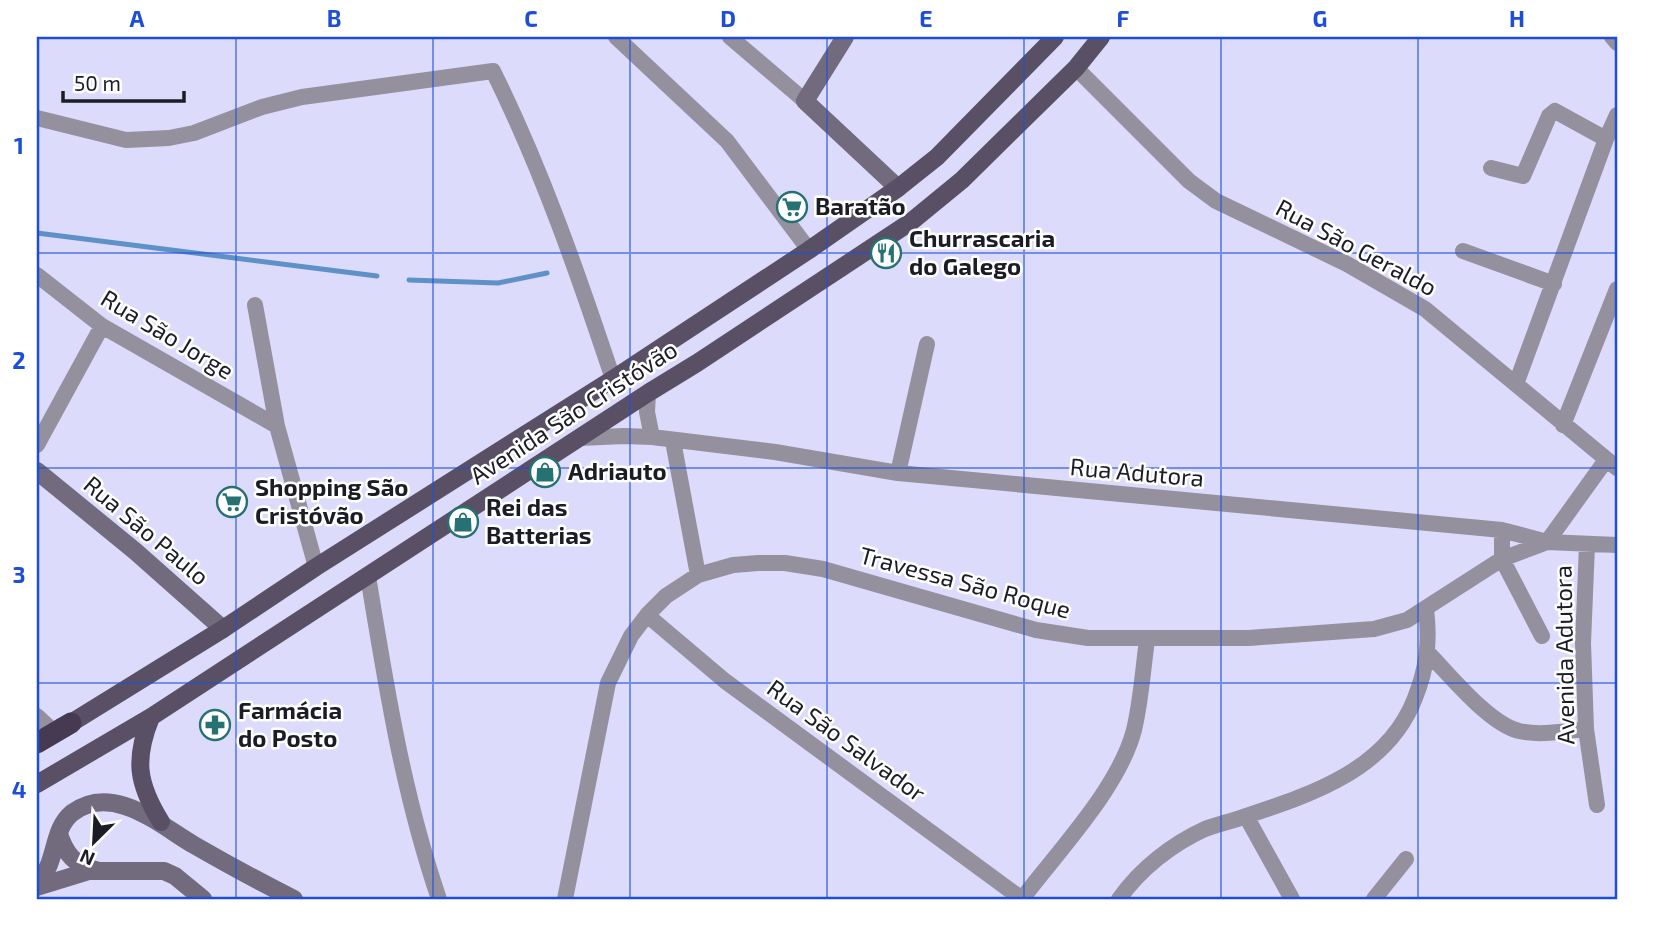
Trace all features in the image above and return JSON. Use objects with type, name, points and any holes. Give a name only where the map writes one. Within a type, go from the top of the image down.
[{"type":"main road","points":[[845,37],[805,101],[898,188]]},
{"type":"main road","name":"Avenida São Cristóvão","points":[[49,732],[223,629],[316,566],[613,379],[809,250],[898,188],[937,157],[1055,37]]},
{"type":"main road","name":"Avenida São Cristóvão","points":[[37,784],[151,717],[912,221],[962,180],[1076,68],[1101,37]]},
{"type":"main road","name":"Rua São Paulo","points":[[37,471],[135,551],[223,629]]},
{"type":"main road","points":[[151,717],[139,752],[139,768],[150,805],[162,822]]},
{"type":"main road","points":[[37,886],[49,866],[63,822],[82,808],[114,804],[130,807],[162,822],[271,894],[294,899]]},
{"type":"main road","points":[[58,834],[63,847],[73,860],[89,869],[164,871],[175,876],[203,899]]},
{"type":"main road","points":[[37,886],[97,870]]},
{"type":"street","points":[[730,37],[805,101]]},
{"type":"street","points":[[1612,37],[1617,43]]},
{"type":"street","points":[[618,38],[727,141],[809,250]]},
{"type":"street","name":"Rua São Geraldo","points":[[1076,68],[1189,181],[1216,201],[1346,264],[1425,309],[1612,464]]},
{"type":"street","points":[[37,118],[126,140],[169,138],[194,133],[262,107],[302,97],[493,71],[569,248],[613,379]]},
{"type":"street","points":[[1491,167],[1522,176],[1549,116],[1555,111],[1606,139]]},
{"type":"street","points":[[1516,384],[1617,115]]},
{"type":"street","points":[[1463,251],[1554,284]]},
{"type":"street","name":"Rua São Jorge","points":[[37,275],[102,326],[277,426]]},
{"type":"street","points":[[1563,425],[1617,289]]},
{"type":"street","name":"Rua São Jorge","points":[[255,305],[277,426],[316,566]]},
{"type":"street","points":[[37,446],[102,326]]},
{"type":"street","points":[[898,473],[927,344]]},
{"type":"street","points":[[648,393],[647,412],[652,437]]},
{"type":"street","name":"Rua Adutora","points":[[580,438],[652,437],[775,452],[898,473],[1502,530],[1547,542],[1617,545]]},
{"type":"street","points":[[673,441],[698,575]]},
{"type":"street","points":[[1547,542],[1612,464]]},
{"type":"street","points":[[1502,530],[1502,559],[1542,636]]},
{"type":"street","name":"Travessa São Roque","points":[[565,899],[608,683],[631,636],[646,615],[666,596],[698,575],[733,565],[785,563],[822,569],[1036,629],[1087,638],[1249,638],[1374,629],[1397,624],[1426,609],[1502,559],[1547,542]]},
{"type":"street","name":"Avenida Adutora","points":[[1587,545],[1584,643],[1586,729],[1597,805]]},
{"type":"street","points":[[368,576],[400,763],[439,899]]},
{"type":"street","points":[[1119,899],[1149,866],[1170,849],[1208,828],[1309,793],[1347,775],[1384,748],[1410,711],[1428,653],[1426,609]]},
{"type":"street","name":"Rua São Salvador","points":[[646,615],[725,681],[1022,899]]},
{"type":"street","points":[[1022,899],[1095,804],[1125,755],[1134,731],[1147,640]]},
{"type":"street","points":[[1428,653],[1490,716],[1504,725],[1529,733],[1586,729]]},
{"type":"street","points":[[37,716],[49,732]]},
{"type":"street","points":[[1246,816],[1292,899]]},
{"type":"street","points":[[1374,899],[1406,859]]},
{"type":"waterway","points":[[37,233],[377,276]]},
{"type":"waterway","points":[[409,280],[498,283],[547,273]]},
{"type":"place","name":"Baratão","points":[[792,207]]},
{"type":"place","name":"Churrascaria do Galego","points":[[886,253]]},
{"type":"place","name":"Adriauto","points":[[545,472]]},
{"type":"place","name":"Shopping São Cristóvão","points":[[232,502]]},
{"type":"place","name":"Rei das Batterias","points":[[463,522]]},
{"type":"place","name":"Farmácia do Posto","points":[[215,725]]}]
